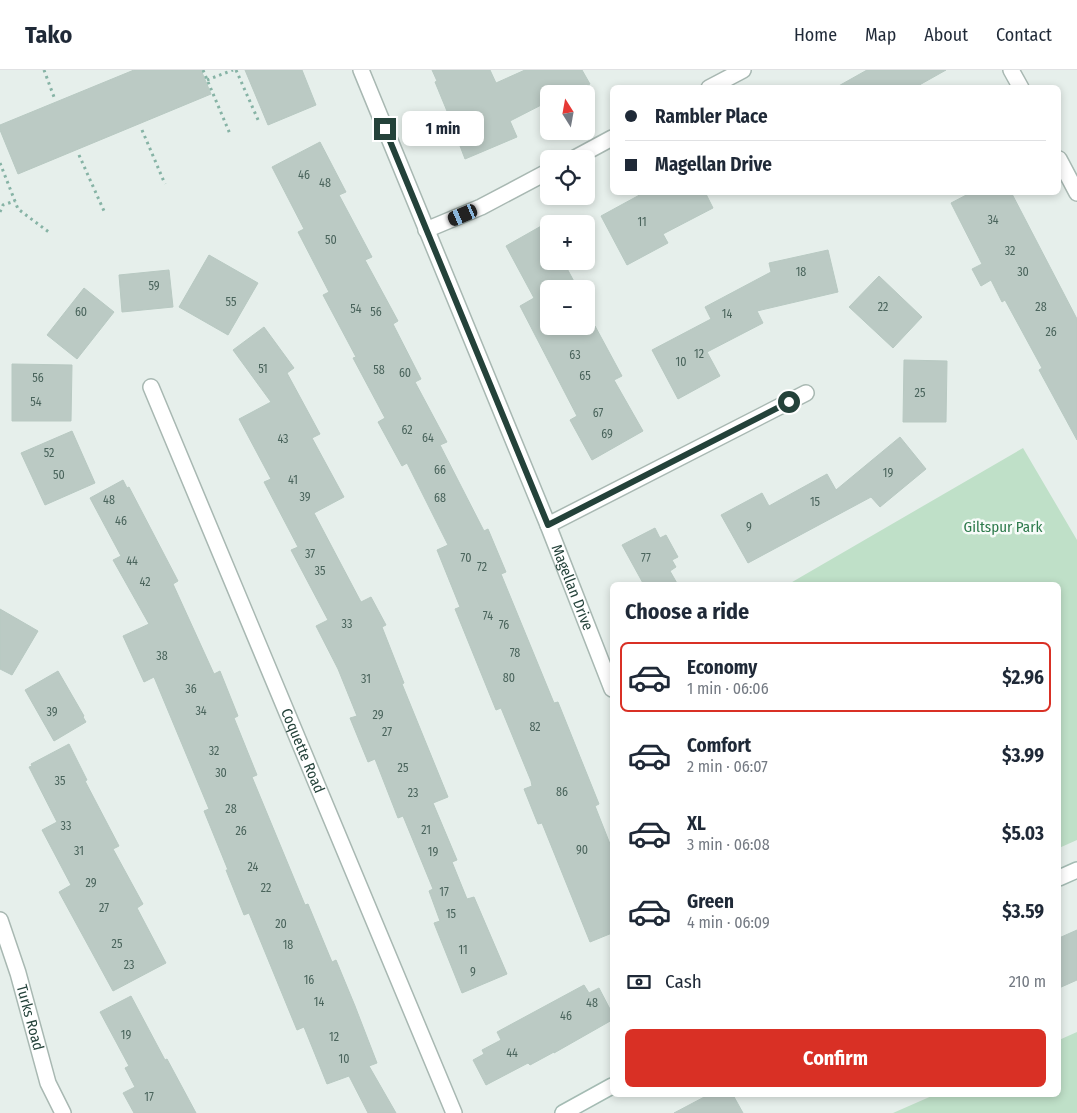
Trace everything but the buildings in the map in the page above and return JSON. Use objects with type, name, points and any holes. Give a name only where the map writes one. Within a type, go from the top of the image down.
[{"type":"street","name":"Magellan Drive","points":[[361,70],[548,525],[610,684]]},
{"type":"street","points":[[715,85],[743,70]]},
{"type":"street","points":[[1011,70],[1019,85]]},
{"type":"street","points":[[590,150],[610,139]]},
{"type":"street","points":[[1061,163],[1077,193]]},
{"type":"street","points":[[426,230],[481,207],[540,176]]},
{"type":"street","name":"Coquette Road","points":[[151,387],[454,1113]]},
{"type":"street","points":[[548,525],[806,393]]},
{"type":"street","points":[[1061,877],[1077,870]]},
{"type":"street","name":"Turks Road","points":[[0,920],[18,973],[48,1082],[63,1113]]},
{"type":"street","points":[[563,1113],[610,1087]]},
{"type":"path","points":[[44,70],[54,97]]},
{"type":"path","points":[[203,70],[230,134]]},
{"type":"path","points":[[208,80],[234,70],[259,122]]},
{"type":"path","points":[[142,130],[165,184]]},
{"type":"path","points":[[80,154],[104,211]]},
{"type":"path","points":[[0,163],[18,210],[50,234]]},
{"type":"path","points":[[0,212],[3,205],[15,201]]},
{"type":"green space","name":"Giltspur Park","points":[[1023,448],[1077,540],[1077,840],[1061,847],[1061,582],[792,582]]},
{"type":"green space","points":[[1077,1032],[1077,1113],[893,1113],[929,1097],[1061,1097],[1061,1039]]},
{"type":"route","points":[[385,129],[548,525],[789,402]]}]
